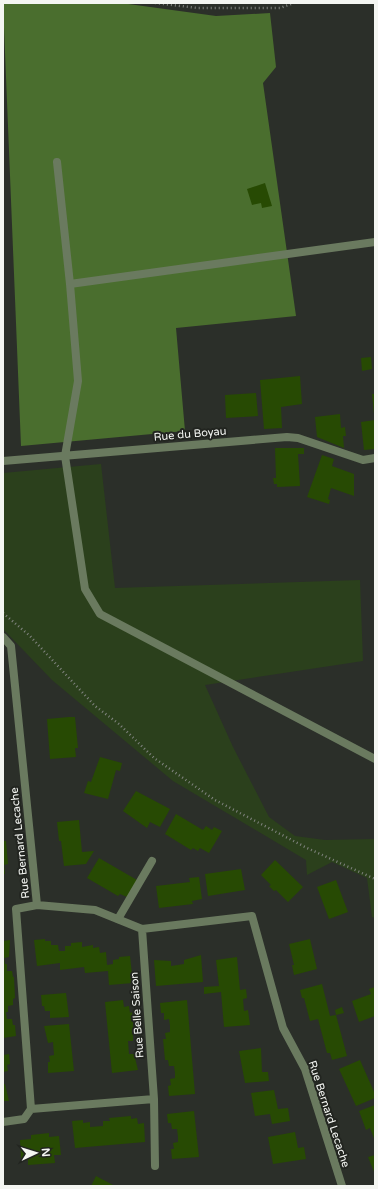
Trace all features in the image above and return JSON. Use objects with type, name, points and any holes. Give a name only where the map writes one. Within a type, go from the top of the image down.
[{"type":"street","points":[[57,162],[70,284],[78,381],[65,456],[84,588],[100,614],[375,759]]},
{"type":"street","points":[[70,284],[375,242]]},
{"type":"street","name":"Rue du Boyau","points":[[3,461],[286,437],[298,438],[363,460],[375,458]]},
{"type":"street","name":"Rue Bernard Lecache","points":[[3,637],[11,646],[37,905]]},
{"type":"street","points":[[118,919],[152,860]]},
{"type":"street","name":"Rue Bernard Lecache","points":[[31,1109],[16,909],[37,905],[96,910],[142,929],[252,916],[283,1028],[304,1069],[342,1186]]},
{"type":"street","name":"Rue Belle Saison","points":[[142,929],[154,1099],[155,1166]]},
{"type":"street","points":[[3,1122],[24,1119],[31,1109],[154,1099]]},
{"type":"path","points":[[155,3],[198,8],[280,8],[294,3]]},
{"type":"path","points":[[3,613],[30,636],[95,706],[119,724],[154,758],[215,800],[307,848],[375,880]]},
{"type":"green space","points":[[3,3],[121,3],[216,16],[270,13],[276,67],[263,83],[296,316],[176,328],[185,431],[21,446]]},
{"type":"green space","points":[[101,464],[115,588],[360,580],[363,661],[205,685],[233,747],[269,817],[295,836],[325,840],[375,839],[375,918],[372,917],[367,878],[332,862],[307,875],[306,860],[173,781],[52,680],[3,629],[3,473]]},
{"type":"building","points":[[265,183],[272,206],[262,208],[261,203],[252,205],[247,189]]},
{"type":"building","points":[[371,357],[372,369],[362,371],[361,358]]},
{"type":"building","points":[[300,376],[302,404],[281,407],[282,428],[264,429],[260,380]]},
{"type":"building","points":[[256,393],[258,416],[226,418],[225,395]]},
{"type":"building","points":[[372,394],[375,394],[375,414],[374,414]]},
{"type":"building","points":[[340,414],[341,428],[345,427],[346,436],[343,436],[344,448],[317,437],[315,417]]},
{"type":"building","points":[[375,420],[375,449],[364,450],[361,422]]},
{"type":"building","points":[[275,448],[304,448],[304,454],[298,454],[300,486],[277,487],[277,484],[274,484],[273,478],[276,478]]},
{"type":"building","points":[[322,455],[334,459],[332,466],[354,474],[354,496],[331,488],[328,499],[330,500],[329,504],[307,497]]},
{"type":"building","points":[[75,717],[78,748],[75,748],[76,757],[50,759],[47,719]]},
{"type":"building","points":[[100,757],[122,763],[120,771],[116,770],[108,799],[84,793],[88,781],[91,782]]},
{"type":"building","points":[[136,791],[170,809],[160,827],[150,822],[147,828],[123,811]]},
{"type":"building","points":[[176,814],[203,830],[206,826],[212,830],[214,827],[222,831],[209,853],[200,848],[198,851],[193,848],[191,850],[165,834]]},
{"type":"building","points":[[79,820],[82,852],[94,851],[86,864],[64,866],[57,822]]},
{"type":"building","points":[[3,841],[6,841],[8,864],[4,865],[5,874],[3,874]]},
{"type":"building","points":[[99,858],[137,880],[127,897],[120,894],[118,896],[87,878]]},
{"type":"building","points":[[275,860],[303,887],[288,902],[276,890],[274,891],[269,886],[271,885],[261,875]]},
{"type":"building","points":[[241,869],[245,890],[208,896],[205,874]]},
{"type":"building","points":[[199,877],[202,899],[192,901],[193,904],[159,908],[156,886],[190,882],[189,878]]},
{"type":"building","points":[[336,880],[348,912],[329,919],[317,887]]},
{"type":"building","points":[[45,939],[45,941],[51,941],[51,945],[58,945],[59,951],[65,951],[65,946],[71,946],[71,943],[82,942],[82,947],[93,945],[93,948],[99,947],[100,953],[106,952],[107,965],[113,964],[113,960],[119,959],[119,957],[130,956],[133,983],[109,985],[108,971],[85,973],[84,967],[60,970],[60,963],[37,966],[34,940]]},
{"type":"building","points":[[310,939],[317,969],[294,975],[292,965],[294,965],[289,944]]},
{"type":"building","points":[[10,940],[9,957],[4,958],[5,964],[7,964],[7,971],[12,971],[14,977],[15,998],[13,999],[13,1005],[8,1006],[8,1012],[6,1012],[7,1019],[12,1019],[13,1025],[15,1025],[16,1036],[3,1038],[3,941]]},
{"type":"building","points":[[201,955],[203,982],[156,986],[154,960],[171,961],[171,966],[184,964],[184,960]]},
{"type":"building","points":[[237,957],[240,990],[246,989],[247,998],[243,999],[244,1011],[248,1010],[250,1025],[224,1027],[221,992],[204,994],[204,987],[219,986],[216,960]]},
{"type":"building","points":[[322,984],[330,1016],[336,1015],[347,1056],[332,1060],[330,1053],[327,1053],[318,1019],[310,1021],[304,998],[302,998],[300,990]]},
{"type":"building","points":[[375,987],[375,1016],[359,1022],[352,1001],[371,994],[369,989]]},
{"type":"building","points":[[66,993],[69,1017],[50,1018],[50,1011],[45,1011],[44,1006],[42,1006],[41,995]]},
{"type":"building","points":[[123,1000],[124,1007],[129,1006],[130,1013],[132,1012],[134,1034],[133,1041],[128,1041],[129,1054],[134,1054],[138,1070],[112,1073],[105,1002]]},
{"type":"building","points":[[187,1000],[195,1094],[169,1096],[168,1086],[171,1085],[170,1079],[175,1078],[175,1073],[174,1066],[169,1066],[168,1060],[165,1060],[163,1039],[166,1039],[165,1033],[170,1032],[170,1026],[169,1019],[164,1020],[164,1013],[161,1013],[160,1003]]},
{"type":"building","points":[[342,1007],[344,1013],[336,1015],[335,1010]]},
{"type":"building","points":[[69,1024],[74,1071],[48,1073],[48,1062],[50,1062],[49,1056],[54,1055],[53,1042],[48,1043],[44,1026]]},
{"type":"building","points":[[261,1048],[262,1072],[268,1072],[269,1081],[245,1083],[239,1051]]},
{"type":"building","points":[[9,1054],[10,1064],[7,1065],[8,1071],[3,1072],[3,1055]]},
{"type":"building","points":[[360,1060],[375,1094],[375,1098],[356,1106],[339,1069]]},
{"type":"building","points":[[3,1084],[5,1084],[9,1101],[3,1101]]},
{"type":"building","points":[[274,1090],[278,1109],[288,1108],[290,1121],[272,1124],[270,1114],[255,1116],[251,1093]]},
{"type":"building","points":[[375,1105],[375,1141],[370,1128],[366,1130],[359,1111]]},
{"type":"building","points":[[194,1111],[199,1157],[172,1159],[171,1149],[174,1149],[173,1143],[178,1142],[178,1137],[177,1129],[172,1129],[171,1123],[168,1123],[167,1114]]},
{"type":"building","points":[[131,1116],[131,1119],[137,1118],[138,1124],[144,1123],[145,1142],[75,1148],[72,1121],[83,1120],[83,1123],[90,1122],[90,1127],[103,1126],[103,1121],[110,1121],[109,1118]]},
{"type":"building","points":[[295,1132],[298,1148],[304,1147],[306,1159],[273,1164],[268,1137]]},
{"type":"building","points":[[49,1133],[49,1137],[59,1136],[61,1155],[54,1155],[55,1163],[28,1165],[28,1157],[21,1158],[20,1140],[31,1139],[31,1135]]},
{"type":"building","points":[[375,1155],[375,1174],[368,1157]]},
{"type":"building","points":[[96,1176],[115,1186],[91,1186]]}]
